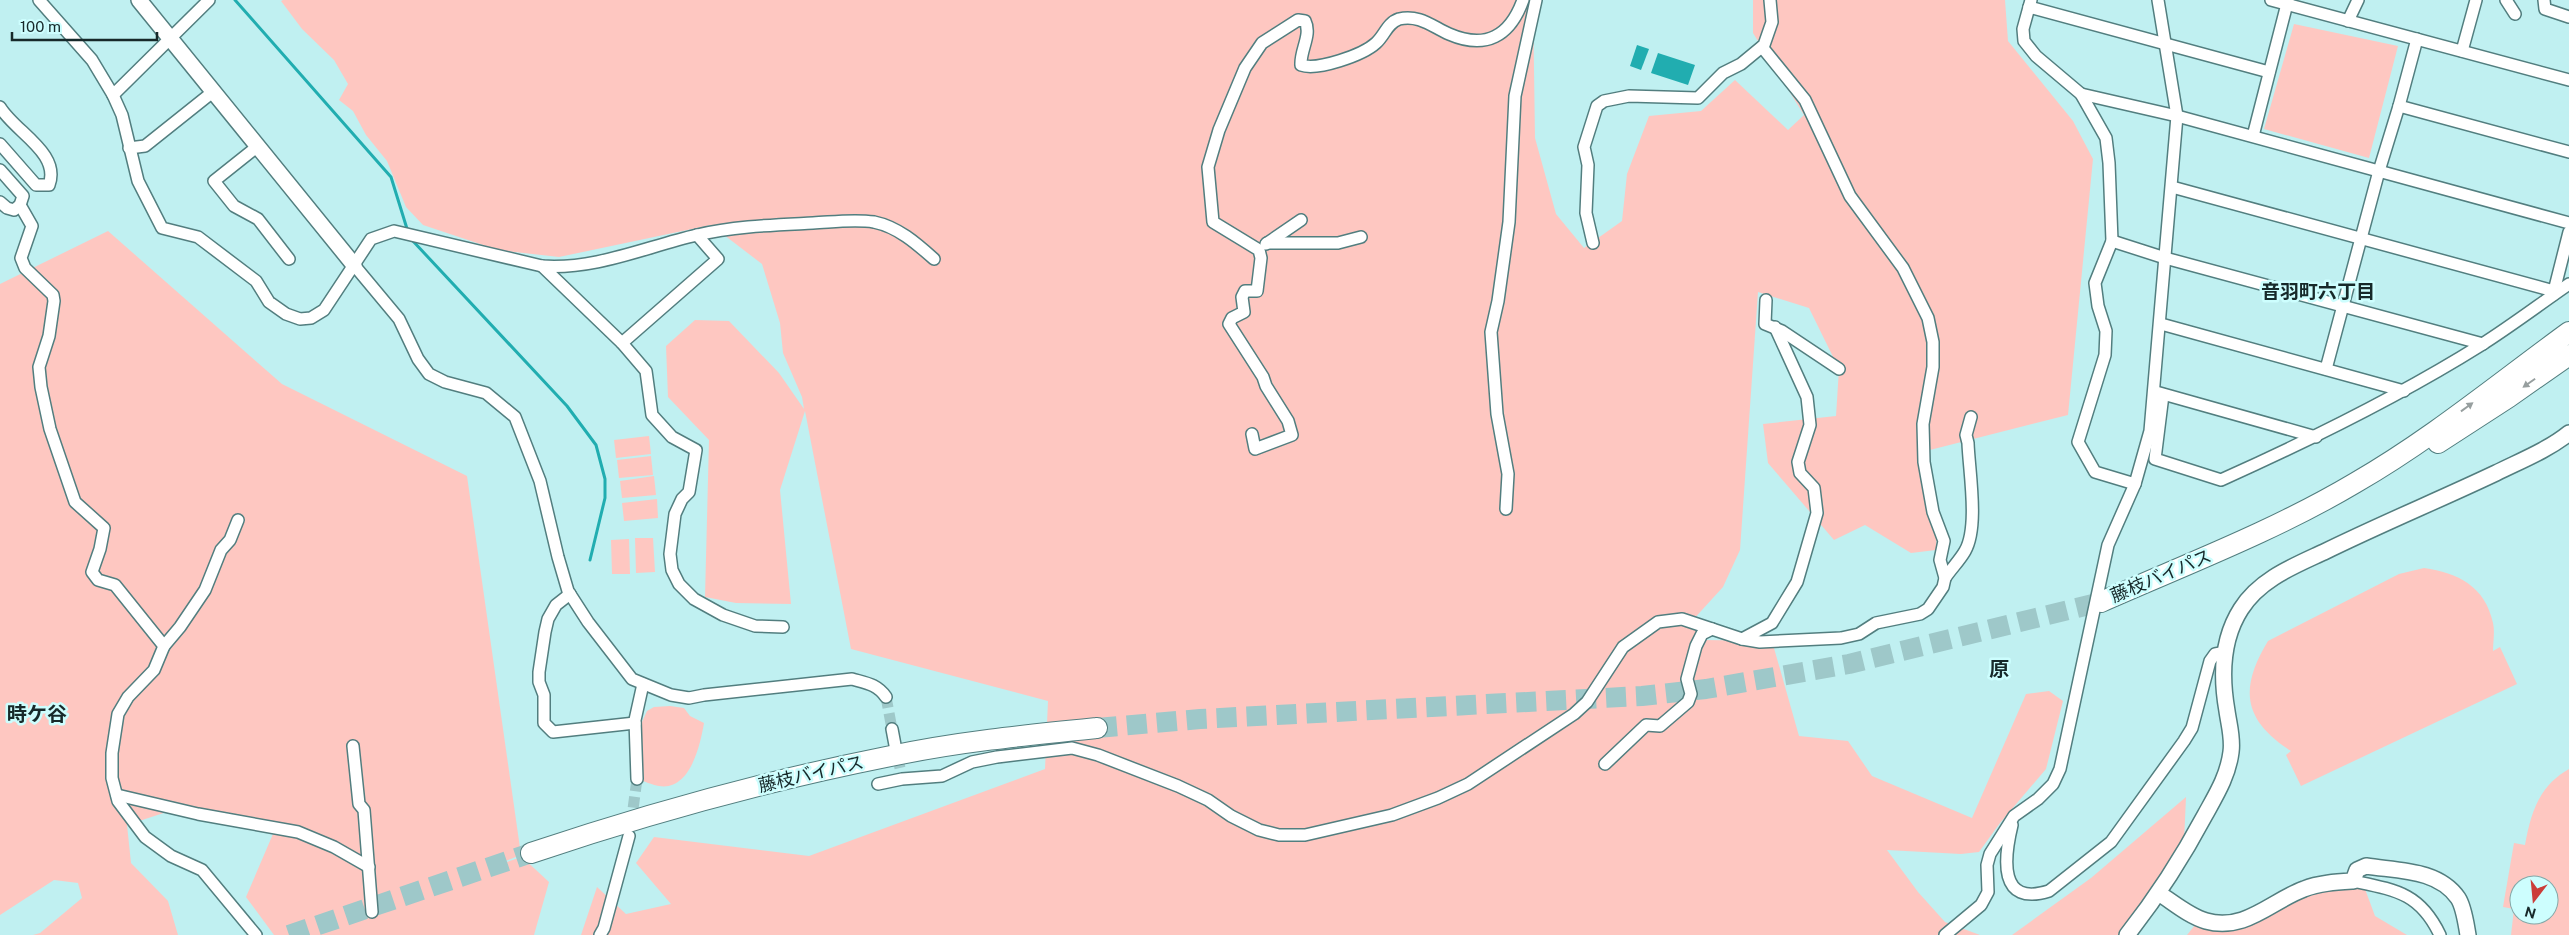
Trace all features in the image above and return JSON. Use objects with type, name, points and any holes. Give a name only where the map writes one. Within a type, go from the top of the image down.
[{"type":"highway","name":"藤枝バイパス","points":[[2569,332],[2392,460],[2356,482],[2264,532],[2101,602],[2228,554],[2323,510],[2475,420],[2569,355]]},
{"type":"highway","name":"藤枝バイパス","points":[[531,853],[610,826],[705,800],[888,756],[1005,738],[1097,728]]},
{"type":"street","points":[[39,0],[92,60],[113,95],[122,114],[138,182],[162,228],[198,238],[256,281],[270,302],[286,314],[300,319],[311,318],[324,310],[371,239],[394,231],[542,266],[557,267],[610,260],[697,235],[742,227],[853,221],[875,222],[910,237],[934,259]]},
{"type":"street","points":[[140,0],[399,319],[418,359],[429,374],[445,382],[486,392],[515,417],[540,481],[558,558],[570,594],[588,622],[632,679],[671,695],[690,698],[852,679],[871,684],[881,690],[886,697]]},
{"type":"street","points":[[113,95],[209,0]]},
{"type":"street","points":[[1360,237],[1338,242],[1263,246],[1213,222],[1208,167],[1219,130],[1245,68],[1262,43],[1298,20],[1305,21],[1307,33],[1300,60],[1301,65],[1306,67],[1336,62],[1363,51],[1376,44],[1389,25],[1398,19],[1423,20],[1461,38],[1484,40],[1497,37],[1508,28],[1518,16],[1523,0]]},
{"type":"street","points":[[1506,509],[1508,474],[1497,414],[1491,332],[1498,301],[1509,222],[1515,96],[1536,0]]},
{"type":"street","points":[[1593,243],[1586,213],[1588,164],[1584,147],[1597,106],[1604,101],[1629,96],[1698,98],[1724,73],[1741,64],[1762,47],[1772,22],[1770,0]]},
{"type":"street","points":[[2158,0],[2178,116],[2165,258],[2156,459],[2221,480],[2316,437],[2404,390],[2483,344],[2569,284]]},
{"type":"street","points":[[2271,0],[2287,2],[2348,21],[2569,80]]},
{"type":"street","points":[[2348,21],[2358,0]]},
{"type":"street","points":[[2462,51],[2476,0]]},
{"type":"street","points":[[2506,0],[2515,14]]},
{"type":"street","points":[[2544,0],[2545,9],[2569,17]]},
{"type":"street","points":[[2253,136],[2287,2]]},
{"type":"street","points":[[2135,484],[2095,472],[2078,442],[2105,355],[2106,331],[2098,306],[2095,283],[2112,240],[2109,163],[2106,138],[2081,94],[2036,56],[2024,41],[2023,28],[2030,4],[2269,72]]},
{"type":"street","points":[[2326,369],[2379,171],[2417,39]]},
{"type":"street","points":[[1762,47],[1805,100],[1850,196],[1903,268],[1928,318],[1933,342],[1933,367],[1923,424],[1924,462],[1933,512],[1944,541],[1940,560],[1945,578]]},
{"type":"street","points":[[129,148],[145,146],[214,91]]},
{"type":"street","points":[[2081,94],[2178,116],[2569,223]]},
{"type":"street","points":[[2399,106],[2569,152]]},
{"type":"street","points":[[0,107],[7,119],[41,149],[50,164],[51,178],[49,185],[36,185],[0,144]]},
{"type":"street","points":[[258,146],[214,181],[234,206],[258,219],[289,259]]},
{"type":"street","points":[[0,170],[23,196],[20,205],[14,210],[7,208],[0,202]]},
{"type":"street","points":[[2172,187],[2554,293]]},
{"type":"street","points":[[20,205],[30,219],[32,226],[22,258],[25,268],[49,291],[54,301],[49,336],[40,367],[50,429],[75,502],[104,528],[100,549],[92,572],[98,580],[115,585],[164,646]]},
{"type":"street","points":[[1252,434],[1255,449],[1292,435],[1280,405],[1266,386],[1263,377],[1228,324],[1232,318],[1244,312],[1242,297],[1246,291],[1257,291],[1263,246],[1301,220]]},
{"type":"street","points":[[2554,293],[2569,232]]},
{"type":"street","points":[[622,343],[718,259],[697,235]]},
{"type":"street","points":[[2112,240],[2165,258],[2483,344]]},
{"type":"street","points":[[542,266],[622,343],[646,371],[652,415],[672,437],[696,450],[690,492],[682,499],[675,514],[670,554],[672,570],[679,584],[694,599],[723,615],[755,626],[783,627]]},
{"type":"street","points":[[1766,300],[1765,324],[1775,327],[1839,369]]},
{"type":"street","points":[[2161,324],[2404,390]]},
{"type":"street","points":[[1742,639],[1772,622],[1797,582],[1817,513],[1814,488],[1800,473],[1798,462],[1810,425],[1807,397],[1775,327]]},
{"type":"street","points":[[1944,935],[1981,905],[1988,892],[1987,865],[1990,854],[2014,816],[2038,799],[2053,784],[2060,769],[2108,545],[2135,484],[2150,431],[2158,393]]},
{"type":"street","points":[[2158,393],[2316,437]]},
{"type":"street","points":[[878,784],[901,773],[942,776],[972,762],[1072,748],[1098,755],[1178,786],[1259,830],[1279,835],[1305,835],[1392,815],[1438,798],[1468,784],[1574,714],[1587,702],[1623,647],[1658,622],[1682,619],[1742,639],[1782,641],[1841,638],[1859,634],[1876,623],[1920,614],[1943,587],[1945,578],[1965,551],[1970,538],[1972,516],[1966,435],[1971,418]]},
{"type":"street","points":[[2127,935],[2160,894],[2180,862],[2216,795],[2229,763],[2231,735],[2222,687],[2222,669],[2231,632],[2241,609],[2262,586],[2282,572],[2393,517],[2458,491],[2523,460],[2569,433]]},
{"type":"street","points":[[238,520],[230,540],[221,550],[205,590],[180,627],[164,646],[154,670],[128,697],[118,714],[112,753],[112,778],[118,800],[145,837],[171,856],[202,870],[256,935]]},
{"type":"street","points":[[570,594],[556,605],[548,619],[539,672],[539,682],[545,701],[544,723],[553,732],[635,723]]},
{"type":"street","points":[[1605,764],[1646,725],[1660,726],[1688,702],[1691,694],[1687,679],[1696,646],[1702,634],[1712,630]]},
{"type":"street","points":[[2014,816],[2009,838],[2006,871],[2010,882],[2017,891],[2026,894],[2038,895],[2049,892],[2111,842],[2192,728],[2210,660],[2215,654],[2226,652]]},
{"type":"street","points":[[637,779],[635,723],[643,684]]},
{"type":"street","points":[[892,729],[895,745]]},
{"type":"street","points":[[353,746],[359,804],[364,810],[372,912]]},
{"type":"street","points":[[117,795],[198,814],[298,832],[334,846],[369,867]]},
{"type":"street","points":[[600,935],[604,928],[629,836]]},
{"type":"street","points":[[2353,881],[2357,870],[2366,866],[2427,875],[2444,883],[2459,899],[2468,935]]},
{"type":"street","points":[[2160,894],[2194,916],[2222,923],[2253,917],[2304,889],[2353,881],[2396,890],[2412,898],[2433,920],[2440,935]]},
{"type":"shaded area","points":[[1533,0],[1535,138],[1556,214],[1584,248],[1622,221],[1627,174],[1649,116],[1701,111],[1735,80],[1788,130],[1804,115],[1753,33],[1753,0],[2005,0],[2008,41],[2073,121],[2093,159],[2068,415],[1922,452],[1937,528],[1936,550],[1911,553],[1865,525],[1834,540],[1768,463],[1763,424],[1836,416],[1839,369],[1809,308],[1758,292],[1740,550],[1723,587],[1691,622],[1704,640],[1772,641],[1799,736],[1848,741],[1872,776],[1972,818],[2026,694],[2049,691],[2063,701],[2046,769],[2000,823],[1979,852],[1961,854],[1887,850],[1918,892],[1945,922],[1980,935],[581,935],[597,887],[626,914],[671,904],[636,863],[654,837],[809,856],[1045,769],[1048,701],[851,649],[805,411],[780,490],[791,604],[736,603],[705,597],[709,440],[668,397],[666,346],[695,320],[729,321],[779,373],[804,409],[802,397],[783,353],[780,323],[762,264],[711,225],[559,257],[498,250],[423,225],[406,207],[387,161],[366,135],[353,111],[339,100],[348,84],[334,60],[302,29],[281,1]]},
{"type":"shaded area","points":[[2294,24],[2398,46],[2369,158],[2264,129]]},
{"type":"shaded area","points":[[108,231],[282,384],[467,476],[521,855],[488,868],[522,857],[549,882],[534,935],[274,935],[246,897],[276,827],[185,806],[127,825],[131,863],[168,901],[178,935],[33,935],[40,933],[82,898],[78,883],[54,880],[0,915],[0,284]]},
{"type":"shaded area","points":[[649,436],[651,454],[616,458],[614,440]]},
{"type":"shaded area","points":[[651,456],[653,475],[619,478],[617,460]]},
{"type":"shaded area","points":[[654,476],[656,495],[622,498],[620,481]]},
{"type":"shaded area","points":[[657,499],[658,518],[624,521],[622,503]]},
{"type":"shaded area","points":[[635,538],[653,538],[655,572],[636,573]]},
{"type":"shaded area","points":[[629,539],[630,574],[612,574],[611,540]]},
{"type":"shaded area","points":[[2424,568],[2459,578],[2477,591],[2489,610],[2493,623],[2493,651],[2500,647],[2517,684],[2301,786],[2286,755],[2291,751],[2263,727],[2255,715],[2251,702],[2250,689],[2253,674],[2268,641],[2399,574]]},
{"type":"shaded area","points":[[670,706],[684,708],[690,716],[704,723],[700,743],[692,765],[686,774],[670,786],[659,786],[637,779],[630,763],[635,730],[642,722],[647,711],[654,707]]},
{"type":"shaded area","points":[[2569,769],[2569,935],[2511,935],[2512,925],[2559,925],[2559,875],[2509,875],[2509,908],[2503,907],[2514,843],[2525,845],[2530,822],[2538,801],[2550,783]]},
{"type":"shaded area","points":[[2186,797],[2184,842],[2130,935],[2012,935],[2091,878]]},
{"type":"shaded area","points":[[2331,889],[2365,889],[2375,916],[2407,935],[2187,935],[2195,925],[2221,932],[2248,927],[2303,898]]},
{"type":"water","points":[[1637,45],[1649,49],[1641,70],[1630,66]]},
{"type":"water","points":[[1658,53],[1695,65],[1688,85],[1651,73]]},
{"type":"waterway","points":[[235,0],[391,177],[408,232]]},
{"type":"waterway","points":[[412,240],[567,406],[596,445],[605,479],[605,498],[590,560]]},
{"type":"tunnel","points":[[1097,728],[1200,719],[1642,696],[1706,689],[1849,664],[2101,602]]},
{"type":"tunnel","points":[[886,697],[892,729]]},
{"type":"tunnel","points":[[896,749],[900,768]]},
{"type":"tunnel","points":[[631,824],[637,779]]},
{"type":"tunnel","points":[[289,935],[531,853]]},
{"type":"district","name":"音羽町六丁目","points":[[2318,291]]},
{"type":"district","name":"原","points":[[1999,669]]},
{"type":"district","name":"時ケ谷","points":[[37,714]]}]
